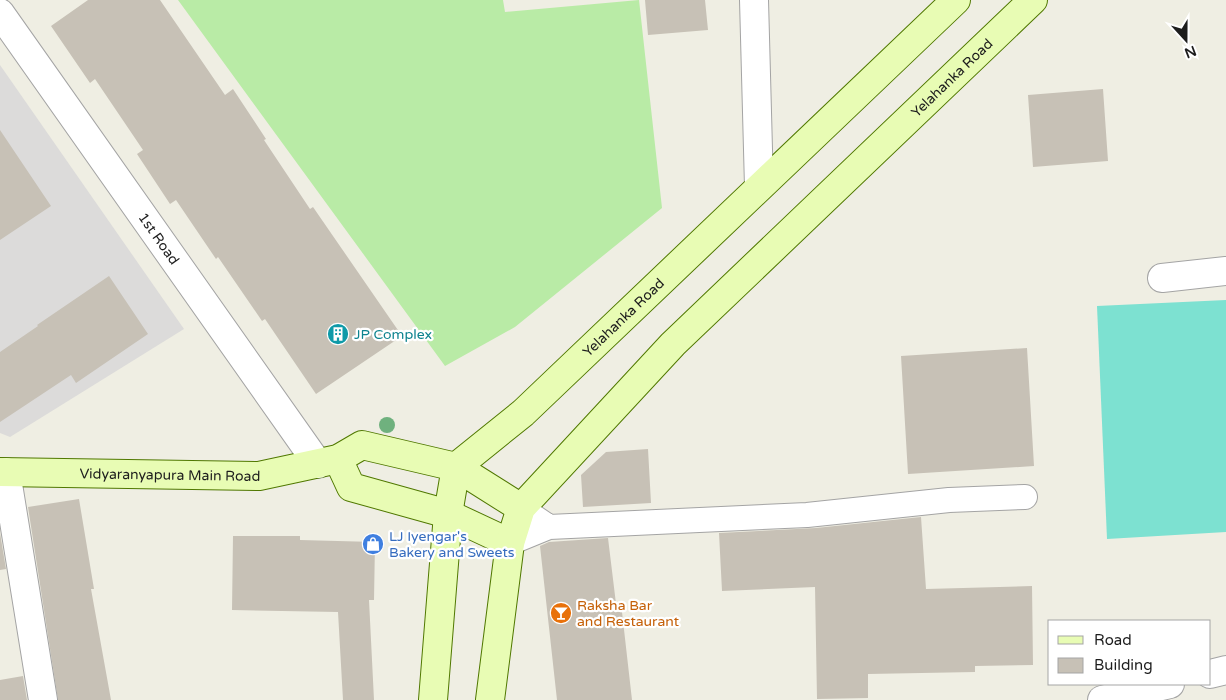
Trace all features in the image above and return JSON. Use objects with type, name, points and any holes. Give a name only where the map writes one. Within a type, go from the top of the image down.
[{"type":"main road","name":"Yelahanka Road","points":[[456,467],[524,413],[956,0]]},
{"type":"main road","name":"Yelahanka Road","points":[[490,700],[510,543],[521,508],[673,344],[1033,0]]},
{"type":"main road","name":"Vidyaranyapura Main Road","points":[[3,472],[259,476],[328,462],[362,446],[456,467],[521,508]]},
{"type":"main road","points":[[328,462],[351,488],[448,514],[510,543]]},
{"type":"main road","points":[[432,700],[448,514],[456,467]]},
{"type":"street","points":[[754,0],[759,187]]},
{"type":"street","name":"1st Road","points":[[0,13],[328,462]]},
{"type":"street","points":[[1162,278],[1226,271]]},
{"type":"street","points":[[3,472],[43,700]]},
{"type":"street","points":[[1211,674],[1226,670]]},
{"type":"street","points":[[1102,700],[1154,691]]},
{"type":"lane","points":[[510,543],[549,527],[807,515],[949,500],[1025,497]]},
{"type":"lane","points":[[521,508],[549,527]]},
{"type":"shaded area","points":[[0,65],[184,329],[10,437],[0,433]]},
{"type":"shaded area","points":[[1226,300],[1226,532],[1107,539],[1097,306]]},
{"type":"green space","points":[[178,0],[503,0],[505,12],[639,0],[662,208],[515,327],[445,366]]},
{"type":"building","points":[[88,0],[160,0],[225,95],[233,89],[310,209],[313,207],[402,336],[316,394],[265,319],[262,321],[218,257],[216,259],[176,200],[170,204],[137,154],[143,150],[95,79],[90,83],[51,26]]},
{"type":"building","points":[[645,0],[705,0],[708,30],[648,35]]},
{"type":"building","points":[[1103,89],[1108,161],[1033,167],[1028,95]]},
{"type":"building","points":[[0,130],[51,206],[0,240]]},
{"type":"building","points":[[109,276],[148,334],[76,383],[71,375],[0,422],[0,352]]},
{"type":"building","points":[[1027,348],[1034,466],[908,474],[901,356]]},
{"type":"building","points":[[648,449],[651,503],[583,507],[581,475],[606,452]]},
{"type":"building","points":[[79,499],[94,589],[91,589],[111,700],[58,700],[28,507]]},
{"type":"building","points":[[921,517],[926,589],[1032,586],[1033,665],[975,666],[975,672],[868,674],[868,698],[817,699],[815,587],[722,591],[719,533],[816,528]]},
{"type":"building","points":[[0,533],[6,569],[0,570]]},
{"type":"building","points":[[233,536],[300,536],[300,540],[375,542],[374,600],[369,600],[374,700],[343,700],[338,612],[232,610]]},
{"type":"building","points":[[608,538],[617,612],[622,612],[632,700],[557,700],[540,546],[549,542]]},
{"type":"building","points":[[23,676],[27,700],[0,700],[0,680]]},
{"type":"place","name":"JP Complex","points":[[338,334]]},
{"type":"place","name":"LJ Iyengar's Bakery and Sweets","points":[[373,544]]},
{"type":"place","name":"Raksha Bar and Restaurant","points":[[561,613]]}]
